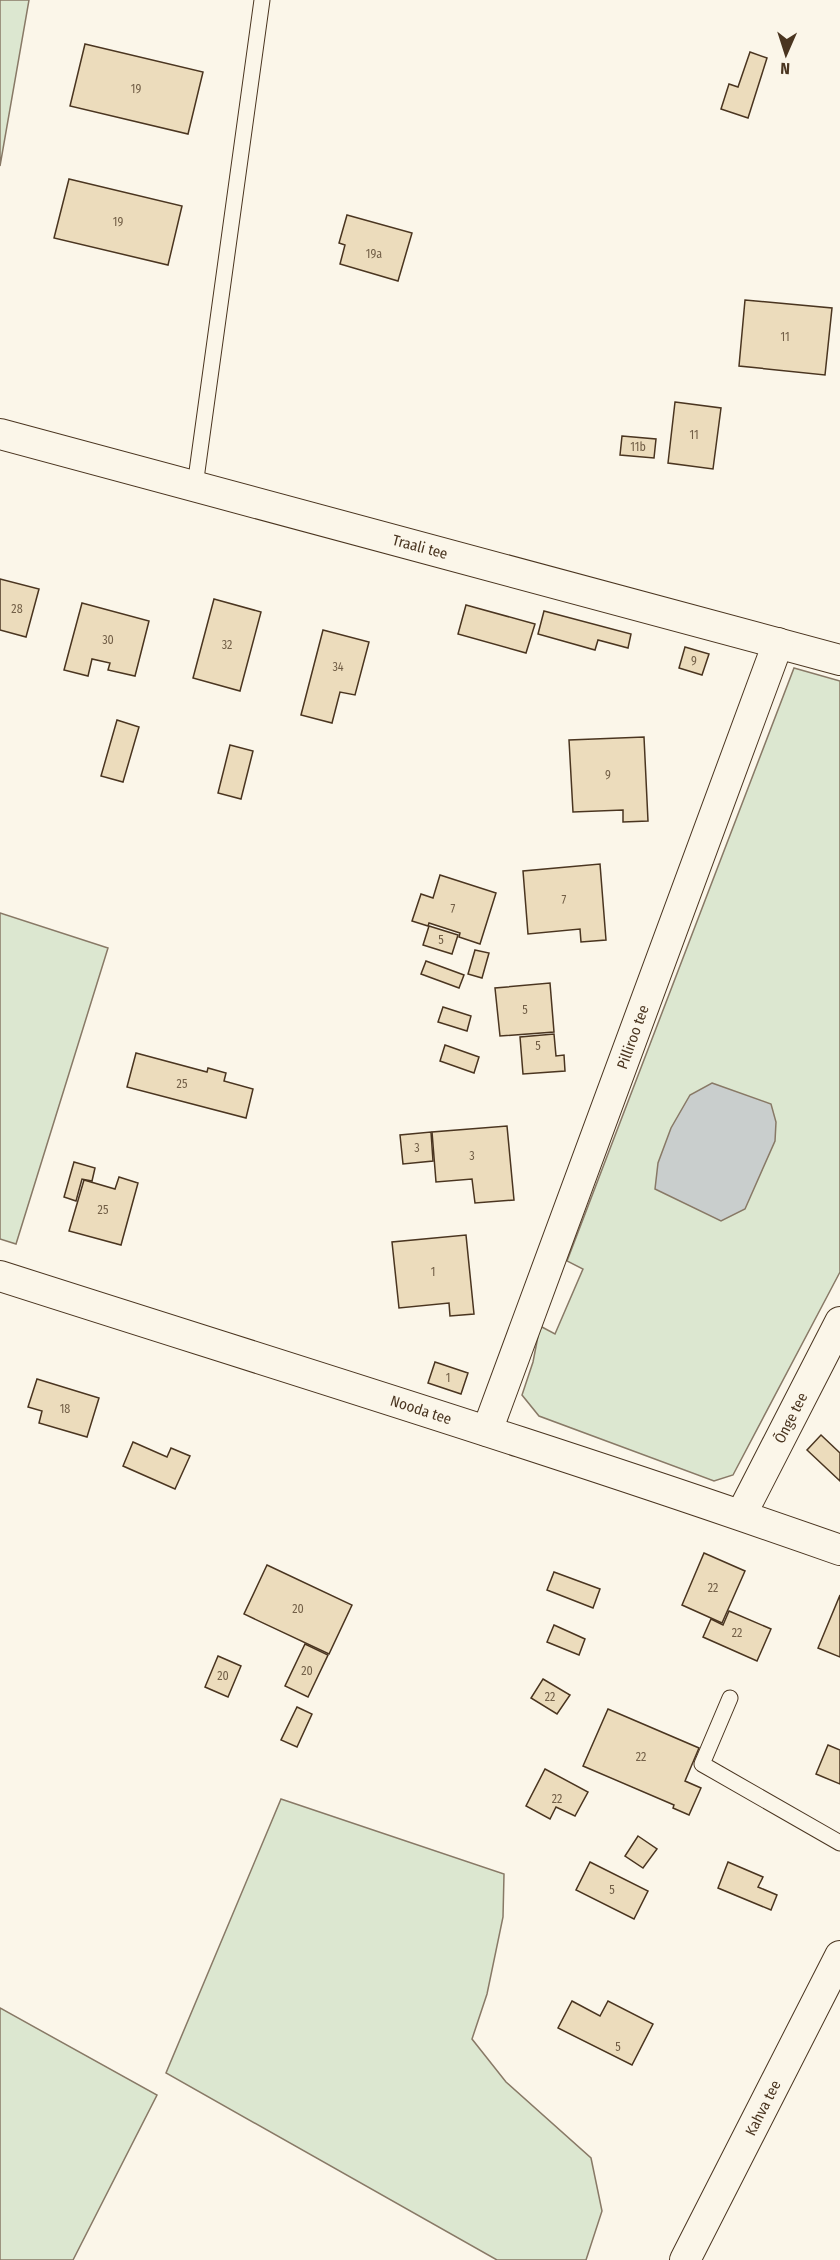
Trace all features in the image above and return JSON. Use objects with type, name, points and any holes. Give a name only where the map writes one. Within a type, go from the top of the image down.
[{"type":"street","name":"Traali tee","points":[[0,434],[778,643],[838,650]]},
{"type":"street","name":"Pilliroo tee","points":[[487,1431],[778,643]]},
{"type":"street","name":"Nooda tee","points":[[0,1276],[487,1431],[840,1550]]},
{"type":"street","name":"Õnge tee","points":[[741,1515],[840,1322]]},
{"type":"street","name":"Kahva tee","points":[[685,2260],[840,1956]]},
{"type":"lane","points":[[195,486],[262,0]]},
{"type":"lane","points":[[730,1698],[702,1764],[840,1843]]},
{"type":"green space","points":[[0,0],[29,0],[0,166]]},
{"type":"green space","points":[[794,668],[840,681],[840,1272],[733,1475],[714,1481],[539,1416],[522,1395],[533,1362],[540,1326],[555,1334],[583,1269],[567,1261]]},
{"type":"green space","points":[[0,913],[108,948],[16,1244],[0,1239]]},
{"type":"green space","points":[[281,1799],[504,1874],[503,1917],[487,1994],[472,2039],[506,2082],[591,2158],[602,2211],[586,2260],[497,2260],[166,2073]]},
{"type":"green space","points":[[0,2008],[157,2095],[73,2260],[0,2260]]},
{"type":"shaded area","points":[[712,1083],[771,1104],[776,1122],[775,1141],[745,1209],[721,1221],[655,1189],[658,1163],[671,1128],[690,1095]]},
{"type":"building","points":[[85,44],[203,72],[188,134],[70,106]]},
{"type":"building","points":[[750,52],[767,58],[748,118],[721,109],[729,84],[738,87]]},
{"type":"building","points":[[69,179],[182,206],[168,265],[54,238]]},
{"type":"building","points":[[347,215],[412,233],[398,281],[340,264],[345,245],[339,243]]},
{"type":"building","points":[[745,300],[832,308],[825,375],[739,366]]},
{"type":"building","points":[[675,402],[721,408],[713,469],[668,463]]},
{"type":"building","points":[[622,436],[656,439],[654,458],[620,455]]},
{"type":"building","points":[[0,579],[39,589],[26,637],[0,630]]},
{"type":"building","points":[[214,599],[261,612],[240,691],[193,678]]},
{"type":"building","points":[[82,603],[149,621],[135,676],[108,670],[110,663],[92,659],[88,676],[64,670]]},
{"type":"building","points":[[466,605],[535,624],[526,653],[458,634]]},
{"type":"building","points":[[544,611],[631,634],[628,648],[598,640],[595,650],[538,634]]},
{"type":"building","points":[[323,630],[369,642],[355,695],[340,692],[332,723],[301,715]]},
{"type":"building","points":[[685,647],[709,654],[702,675],[679,668]]},
{"type":"building","points":[[117,720],[139,727],[123,782],[101,776]]},
{"type":"building","points":[[644,737],[648,821],[623,822],[623,810],[573,812],[569,740]]},
{"type":"building","points":[[230,745],[253,751],[241,799],[218,793]]},
{"type":"building","points":[[600,864],[606,940],[581,942],[580,929],[528,934],[523,871]]},
{"type":"building","points":[[440,875],[496,893],[480,944],[459,937],[460,933],[429,923],[428,926],[412,921],[421,894],[433,898]]},
{"type":"building","points":[[429,926],[458,935],[452,954],[423,945]]},
{"type":"building","points":[[475,950],[489,953],[482,978],[468,974]]},
{"type":"building","points":[[426,961],[464,975],[459,988],[421,974]]},
{"type":"building","points":[[550,983],[554,1032],[500,1036],[495,988]]},
{"type":"building","points":[[443,1007],[471,1016],[467,1031],[438,1022]]},
{"type":"building","points":[[554,1034],[556,1056],[564,1055],[565,1071],[523,1074],[520,1037]]},
{"type":"building","points":[[445,1045],[479,1057],[474,1073],[440,1061]]},
{"type":"building","points":[[136,1053],[207,1072],[208,1068],[226,1073],[224,1081],[253,1089],[246,1118],[127,1087]]},
{"type":"building","points":[[507,1126],[514,1200],[475,1203],[472,1179],[436,1182],[432,1132]]},
{"type":"building","points":[[431,1132],[433,1161],[403,1164],[400,1135]]},
{"type":"building","points":[[74,1162],[95,1168],[92,1181],[82,1179],[76,1201],[64,1197]]},
{"type":"building","points":[[119,1177],[138,1183],[121,1245],[69,1231],[84,1180],[115,1189]]},
{"type":"building","points":[[466,1235],[474,1314],[450,1316],[449,1303],[399,1308],[392,1242]]},
{"type":"building","points":[[435,1362],[468,1373],[461,1394],[428,1383]]},
{"type":"building","points":[[37,1379],[99,1398],[87,1437],[39,1423],[42,1411],[28,1407]]},
{"type":"building","points":[[821,1435],[840,1453],[840,1481],[807,1450]]},
{"type":"building","points":[[133,1442],[167,1457],[171,1448],[190,1456],[175,1489],[123,1466]]},
{"type":"building","points":[[704,1553],[745,1571],[722,1623],[682,1605]]},
{"type":"building","points":[[267,1565],[352,1605],[329,1654],[244,1614]]},
{"type":"building","points":[[554,1572],[600,1589],[593,1608],[547,1590]]},
{"type":"building","points":[[840,1595],[840,1657],[818,1648]]},
{"type":"building","points":[[729,1611],[771,1629],[757,1661],[703,1637],[711,1619],[723,1625]]},
{"type":"building","points":[[554,1625],[585,1639],[579,1655],[547,1642]]},
{"type":"building","points":[[305,1644],[328,1655],[308,1697],[285,1686]]},
{"type":"building","points":[[218,1656],[241,1666],[228,1697],[205,1687]]},
{"type":"building","points":[[543,1679],[570,1695],[557,1714],[531,1698]]},
{"type":"building","points":[[297,1707],[312,1714],[297,1747],[281,1740]]},
{"type":"building","points":[[608,1709],[699,1748],[685,1781],[701,1788],[689,1815],[673,1808],[674,1805],[583,1766]]},
{"type":"building","points":[[828,1745],[840,1750],[840,1784],[816,1774]]},
{"type":"building","points":[[545,1769],[588,1792],[575,1816],[556,1807],[550,1819],[526,1806]]},
{"type":"building","points":[[638,1836],[657,1849],[643,1868],[625,1856]]},
{"type":"building","points":[[590,1862],[648,1891],[634,1919],[576,1890]]},
{"type":"building","points":[[728,1862],[763,1877],[758,1887],[777,1895],[771,1910],[718,1888]]},
{"type":"building","points":[[572,2001],[600,2016],[608,2001],[653,2024],[632,2065],[558,2028]]}]
